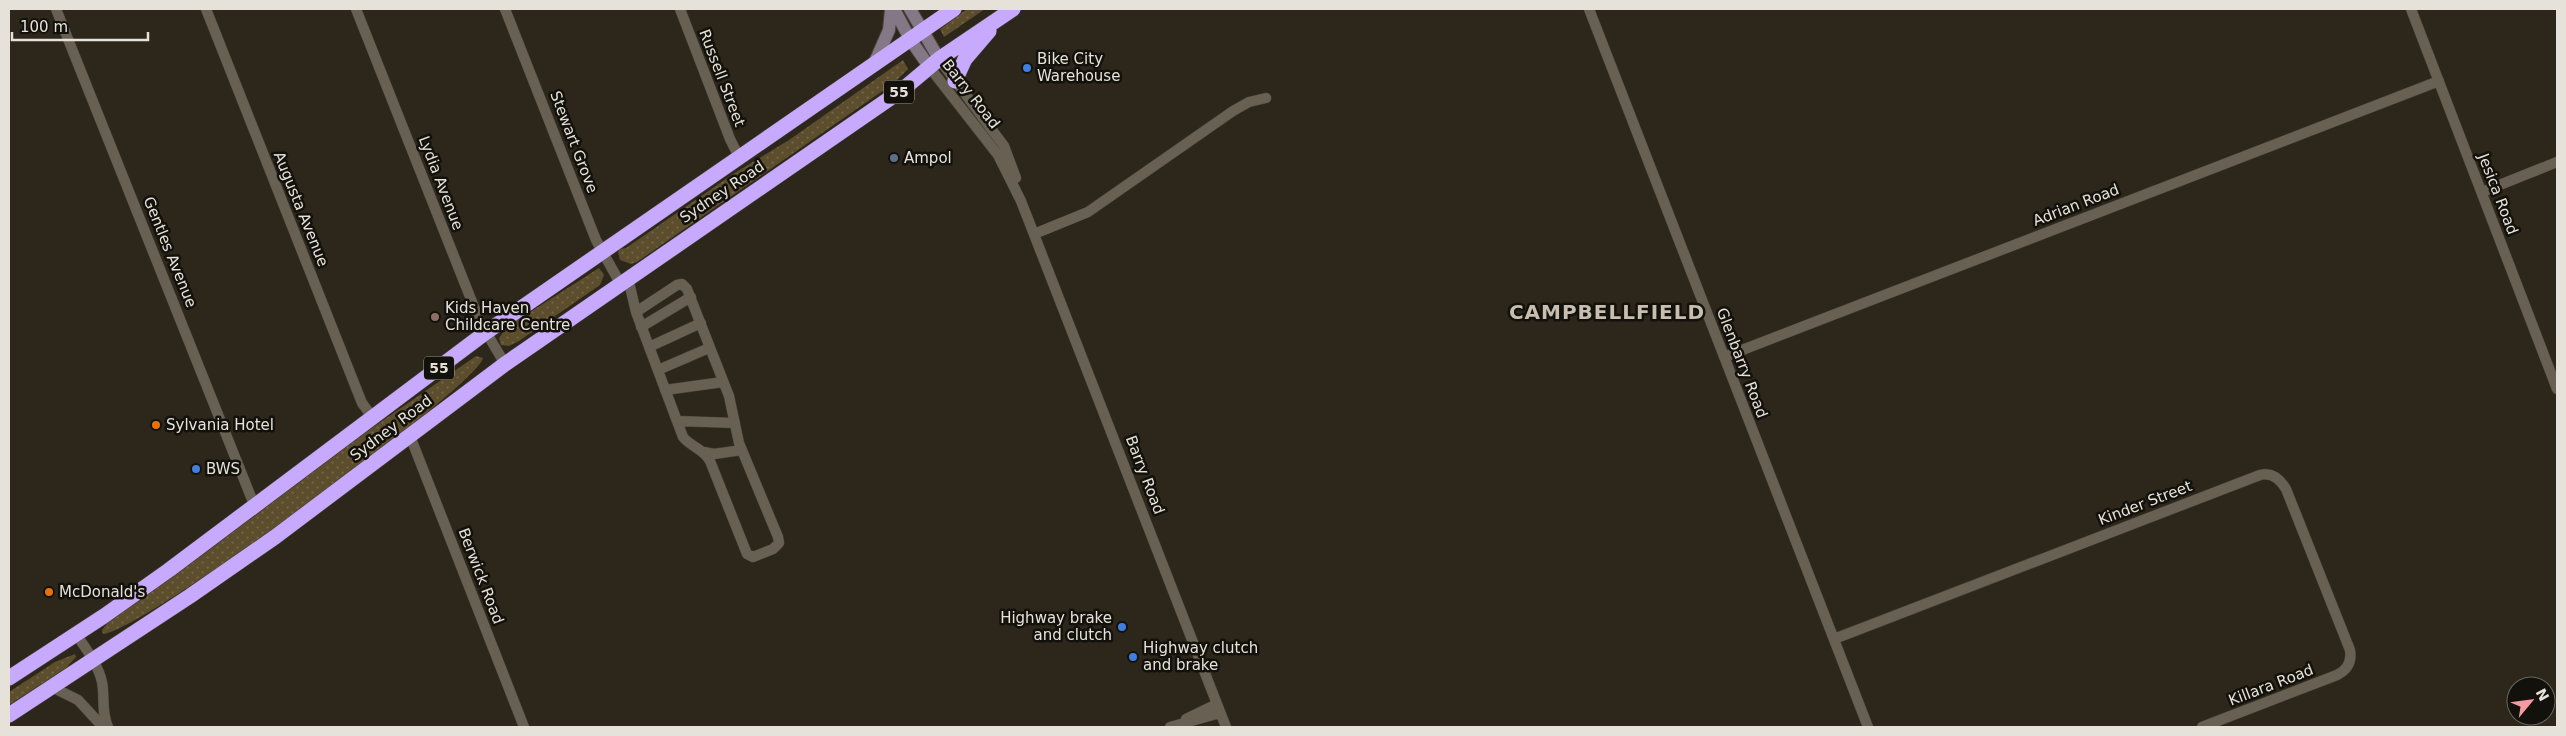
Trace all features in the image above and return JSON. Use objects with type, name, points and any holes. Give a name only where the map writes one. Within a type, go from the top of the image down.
[{"type":"highway","name":"Sydney Road","points":[[9,678],[76,634],[255,507],[485,333],[601,251],[954,9]]},
{"type":"highway","name":"Sydney Road","points":[[9,715],[276,537],[505,364],[624,280],[902,90],[934,63],[1007,13]]},
{"type":"highway","points":[[955,81],[965,59],[1007,13]]},
{"type":"main road","name":"Barry Road","points":[[893,9],[916,35],[934,63]]},
{"type":"main road","points":[[874,64],[889,30],[893,9]]},
{"type":"main road","name":"Barry Road","points":[[910,9],[916,35]]},
{"type":"street","name":"Gentles Avenue","points":[[56,9],[255,507]]},
{"type":"street","name":"Augusta Avenue","points":[[206,9],[362,403],[373,418]]},
{"type":"street","name":"Lydia Avenue","points":[[356,9],[485,333],[505,364]]},
{"type":"street","name":"Stewart Grove","points":[[505,9],[601,251],[624,280],[677,421],[688,443],[704,452]]},
{"type":"street","name":"Russell Street","points":[[680,9],[730,139],[739,157]]},
{"type":"street","name":"Glenbarry Road","points":[[1589,9],[1868,727]]},
{"type":"street","name":"Jesica Road","points":[[2411,9],[2556,384]]},
{"type":"street","name":"Barry Road","points":[[934,63],[955,81],[1004,146],[1034,234],[1226,727]]},
{"type":"street","name":"Barry Road","points":[[934,63],[998,155],[1022,200]]},
{"type":"street","name":"Adrian Road","points":[[1724,357],[2439,81]]},
{"type":"street","points":[[1034,234],[1088,212],[1233,111],[1248,102],[1266,98]]},
{"type":"street","points":[[2482,192],[2557,162]]},
{"type":"street","points":[[636,312],[680,284],[685,286],[702,323],[709,348],[732,404],[742,450],[778,539],[776,547],[753,557],[747,554],[714,468],[704,452]]},
{"type":"street","points":[[641,327],[691,297]]},
{"type":"street","points":[[649,347],[702,323]]},
{"type":"street","points":[[658,370],[709,348]]},
{"type":"street","points":[[665,390],[723,382]]},
{"type":"street","points":[[677,421],[735,424]]},
{"type":"street","name":"Berwick Road","points":[[410,436],[524,727]]},
{"type":"street","points":[[704,452],[714,454],[742,450]]},
{"type":"street","name":"Kinder Street","points":[[1834,639],[2265,474],[2278,479],[2286,489],[2350,650],[2348,665]]},
{"type":"street","points":[[76,634],[93,660],[102,680],[102,714],[108,727]]},
{"type":"street","name":"Killara Road","points":[[2202,727],[2337,675],[2348,665]]},
{"type":"street","points":[[52,687],[78,700],[103,727]]},
{"type":"street","points":[[1172,727],[1218,708]]},
{"type":"shaded area","points":[[967,9],[985,9],[944,37],[940,29]]},
{"type":"shaded area","points":[[903,60],[908,69],[894,83],[637,262],[631,264],[620,260],[618,252],[620,249],[626,248],[733,174],[789,140]]},
{"type":"shaded area","points":[[599,268],[604,275],[600,285],[519,341],[509,346],[501,345],[499,338],[507,327]]},
{"type":"shaded area","points":[[476,356],[483,358],[466,378],[426,413],[304,507],[176,595],[129,623],[103,634],[102,630],[109,621],[185,568],[369,430]]},
{"type":"shaded area","points":[[75,654],[76,657],[66,668],[9,705],[9,692],[55,662]]},
{"type":"place","name":"Bike City Warehouse","points":[[1027,68]]},
{"type":"place","name":"Ampol","points":[[894,158]]},
{"type":"place","name":"Kids Haven Childcare Centre","points":[[435,317]]},
{"type":"place","name":"Sylvania Hotel","points":[[156,425]]},
{"type":"place","name":"BWS","points":[[196,469]]},
{"type":"place","name":"McDonald's","points":[[49,592]]},
{"type":"place","name":"Highway brake and clutch","points":[[1122,627]]},
{"type":"place","name":"Highway clutch and brake","points":[[1133,657]]},
{"type":"district","name":"CAMPBELLFIELD","points":[[1607,312]]}]
